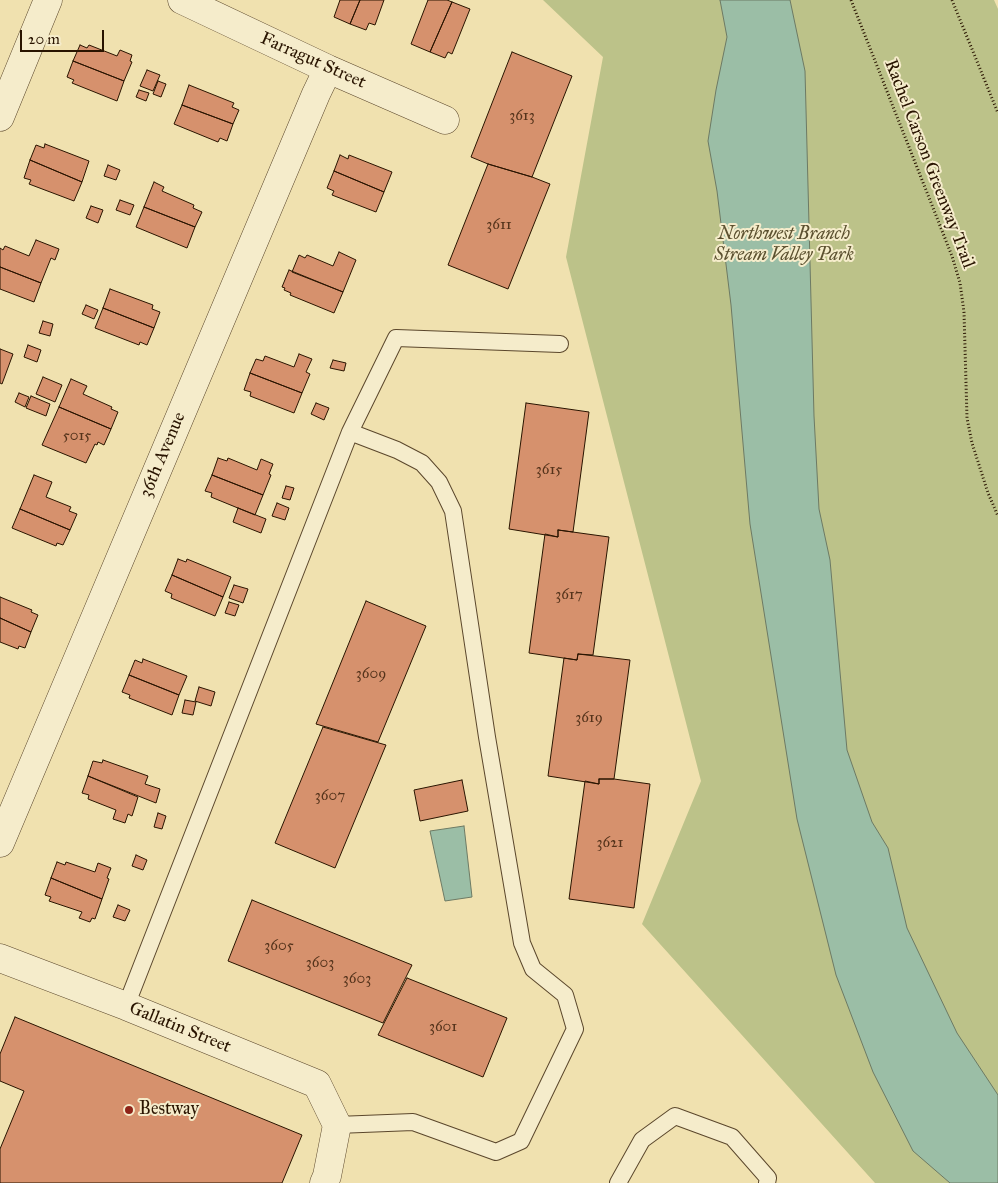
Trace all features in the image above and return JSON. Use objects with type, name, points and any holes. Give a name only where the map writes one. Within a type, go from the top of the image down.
[{"type":"street","points":[[0,117],[48,0]]},
{"type":"street","name":"Farragut Street","points":[[182,0],[445,120]]},
{"type":"street","name":"36th Avenue","points":[[0,843],[300,130],[328,68]]},
{"type":"street","name":"Gallatin Street","points":[[0,958],[126,1006],[317,1084],[337,1125]]},
{"type":"street","points":[[324,1183],[337,1125]]},
{"type":"lane","points":[[126,1006],[350,432],[396,338],[560,344]]},
{"type":"lane","points":[[337,1125],[413,1122],[496,1152],[521,1141],[575,1029],[566,995],[533,969],[522,942],[487,737],[453,511],[439,482],[422,463],[397,450],[350,432]]},
{"type":"lane","points":[[618,1183],[642,1140],[675,1116],[732,1137],[768,1178],[767,1183]]},
{"type":"path","name":"Rachel Carson Greenway Trail","points":[[851,0],[952,256],[960,283],[964,312],[967,418],[972,444],[988,493],[998,516]]},
{"type":"path","points":[[952,0],[998,114]]},
{"type":"green space","name":"Northwest Branch Stream Valley Park","points":[[543,0],[994,0],[998,9],[998,1183],[875,1183],[642,924],[701,781],[566,257],[603,57]]},
{"type":"shaded area","points":[[720,0],[790,0],[805,71],[814,416],[819,509],[830,560],[847,750],[872,822],[888,848],[907,928],[957,1033],[998,1095],[998,1183],[950,1183],[913,1151],[873,1072],[836,975],[797,819],[750,524],[731,305],[717,191],[708,141],[727,37]]},
{"type":"shaded area","points":[[464,826],[472,897],[445,901],[430,831]]},
{"type":"building","points":[[340,0],[360,0],[350,24],[334,17]]},
{"type":"building","points":[[360,0],[384,0],[375,25],[369,23],[366,30],[350,24]]},
{"type":"building","points":[[428,0],[447,0],[452,2],[430,52],[411,44]]},
{"type":"building","points":[[452,2],[470,9],[452,54],[448,52],[445,58],[430,52]]},
{"type":"building","points":[[80,45],[87,48],[89,45],[117,56],[120,50],[132,55],[130,61],[132,62],[124,81],[73,61]]},
{"type":"building","points":[[512,52],[572,76],[532,177],[471,157]]},
{"type":"building","points":[[73,61],[124,81],[117,101],[72,83],[74,80],[67,77]]},
{"type":"building","points":[[147,70],[160,75],[153,91],[140,86]]},
{"type":"building","points":[[158,81],[166,84],[161,97],[153,94]]},
{"type":"building","points":[[189,85],[234,103],[232,107],[239,110],[233,124],[182,105]]},
{"type":"building","points":[[139,90],[149,93],[146,101],[136,97]]},
{"type":"building","points":[[182,105],[233,124],[227,141],[220,138],[218,142],[174,124]]},
{"type":"building","points":[[45,144],[89,161],[82,182],[30,160],[36,145],[44,148]]},
{"type":"building","points":[[340,155],[348,159],[349,155],[392,172],[384,192],[334,171]]},
{"type":"building","points":[[30,160],[82,182],[74,201],[29,184],[31,180],[24,178]]},
{"type":"building","points":[[488,164],[550,184],[508,289],[448,265]]},
{"type":"building","points":[[108,165],[120,170],[116,180],[104,176]]},
{"type":"building","points":[[334,171],[384,192],[376,212],[332,195],[334,191],[327,188]]},
{"type":"building","points":[[154,182],[164,187],[162,191],[194,205],[193,208],[202,212],[195,227],[144,207]]},
{"type":"building","points":[[120,200],[134,205],[130,215],[116,210]]},
{"type":"building","points":[[91,206],[103,210],[98,223],[86,218]]},
{"type":"building","points":[[144,207],[195,227],[187,248],[136,227]]},
{"type":"building","points":[[36,240],[59,249],[55,260],[51,258],[41,283],[0,267],[0,248],[3,250],[5,246],[29,256]]},
{"type":"building","points":[[339,252],[356,260],[343,292],[292,272],[299,255],[305,258],[307,255],[333,266]]},
{"type":"building","points":[[0,267],[41,283],[34,302],[0,289]]},
{"type":"building","points":[[289,270],[343,292],[334,313],[290,295],[291,293],[284,290],[285,288],[282,287]]},
{"type":"building","points":[[110,289],[153,305],[152,309],[160,312],[154,328],[103,308]]},
{"type":"building","points":[[86,305],[98,310],[94,319],[82,314]]},
{"type":"building","points":[[103,308],[154,328],[147,345],[140,342],[139,345],[95,328]]},
{"type":"building","points":[[43,321],[53,324],[50,336],[39,333]]},
{"type":"building","points":[[28,345],[41,350],[37,362],[24,357]]},
{"type":"building","points":[[0,349],[13,354],[2,384],[0,383]]},
{"type":"building","points":[[299,354],[312,359],[306,372],[310,374],[302,393],[250,373],[256,359],[263,361],[265,356],[294,367]]},
{"type":"building","points":[[333,360],[346,363],[344,371],[330,368]]},
{"type":"building","points":[[250,373],[302,393],[294,413],[250,396],[251,392],[244,390]]},
{"type":"building","points":[[43,377],[62,385],[55,402],[36,394]]},
{"type":"building","points":[[71,379],[87,386],[83,394],[112,407],[111,409],[118,412],[111,429],[59,407]]},
{"type":"building","points":[[19,393],[29,397],[25,407],[15,402]]},
{"type":"building","points":[[31,396],[50,404],[46,416],[26,408]]},
{"type":"building","points":[[316,403],[329,408],[324,420],[311,414]]},
{"type":"building","points":[[526,403],[589,412],[573,532],[558,530],[558,537],[509,529]]},
{"type":"building","points":[[59,407],[111,429],[104,445],[98,442],[97,445],[95,444],[86,463],[42,445]]},
{"type":"building","points":[[218,458],[227,461],[228,458],[257,470],[261,459],[273,464],[263,495],[212,475]]},
{"type":"building","points":[[34,475],[52,482],[46,497],[71,507],[69,511],[77,514],[70,530],[20,509]]},
{"type":"building","points":[[212,475],[263,495],[255,515],[211,497],[212,493],[205,491]]},
{"type":"building","points":[[286,486],[294,488],[290,500],[282,498]]},
{"type":"building","points":[[277,503],[289,508],[285,520],[272,516]]},
{"type":"building","points":[[238,508],[266,519],[261,533],[233,522]]},
{"type":"building","points":[[20,509],[70,530],[63,545],[57,543],[56,546],[12,528]]},
{"type":"building","points":[[558,530],[609,537],[593,655],[578,654],[577,660],[529,653],[545,534],[558,537]]},
{"type":"building","points":[[178,559],[186,562],[187,559],[231,577],[223,597],[172,575]]},
{"type":"building","points":[[172,575],[223,597],[215,616],[171,598],[172,594],[165,591]]},
{"type":"building","points":[[234,585],[248,589],[243,603],[229,598]]},
{"type":"building","points":[[0,597],[32,610],[31,612],[38,615],[31,632],[0,618]]},
{"type":"building","points":[[366,601],[426,626],[378,742],[316,724]]},
{"type":"building","points":[[229,602],[239,605],[235,616],[225,613]]},
{"type":"building","points":[[0,618],[31,632],[25,648],[19,646],[18,649],[0,642]]},
{"type":"building","points":[[578,654],[630,660],[614,779],[599,779],[599,784],[548,776],[564,658],[577,660]]},
{"type":"building","points":[[143,659],[187,676],[179,695],[129,675],[135,660],[142,663]]},
{"type":"building","points":[[129,675],[179,695],[172,715],[129,698],[130,695],[122,692]]},
{"type":"building","points":[[199,687],[215,692],[211,706],[195,701]]},
{"type":"building","points":[[185,700],[196,702],[193,715],[182,713]]},
{"type":"building","points":[[323,727],[386,745],[335,868],[275,843]]},
{"type":"building","points":[[103,760],[148,776],[145,784],[160,789],[156,803],[88,776],[93,761],[102,763]]},
{"type":"building","points":[[88,776],[138,797],[132,816],[128,814],[125,823],[113,819],[116,810],[88,799],[89,795],[82,793]]},
{"type":"building","points":[[599,779],[650,784],[634,908],[569,899],[585,781],[599,784]]},
{"type":"building","points":[[462,780],[468,811],[420,821],[414,790]]},
{"type":"building","points":[[158,813],[166,816],[162,829],[154,827]]},
{"type":"building","points":[[136,855],[147,860],[143,870],[132,866]]},
{"type":"building","points":[[57,862],[65,865],[66,862],[95,872],[98,863],[111,868],[102,899],[51,878]]},
{"type":"building","points":[[51,878],[102,899],[95,919],[92,918],[90,922],[79,918],[82,912],[49,901],[51,897],[45,895]]},
{"type":"building","points":[[252,900],[412,965],[383,1023],[228,961]]},
{"type":"building","points":[[118,905],[130,910],[125,921],[113,917]]},
{"type":"building","points":[[407,978],[507,1018],[483,1077],[378,1035]]},
{"type":"building","name":"Bestway","points":[[15,1017],[302,1135],[282,1183],[0,1183],[0,1149],[24,1091],[0,1081],[0,1054]]},
{"type":"place","name":"Bestway","points":[[129,1110]]}]
